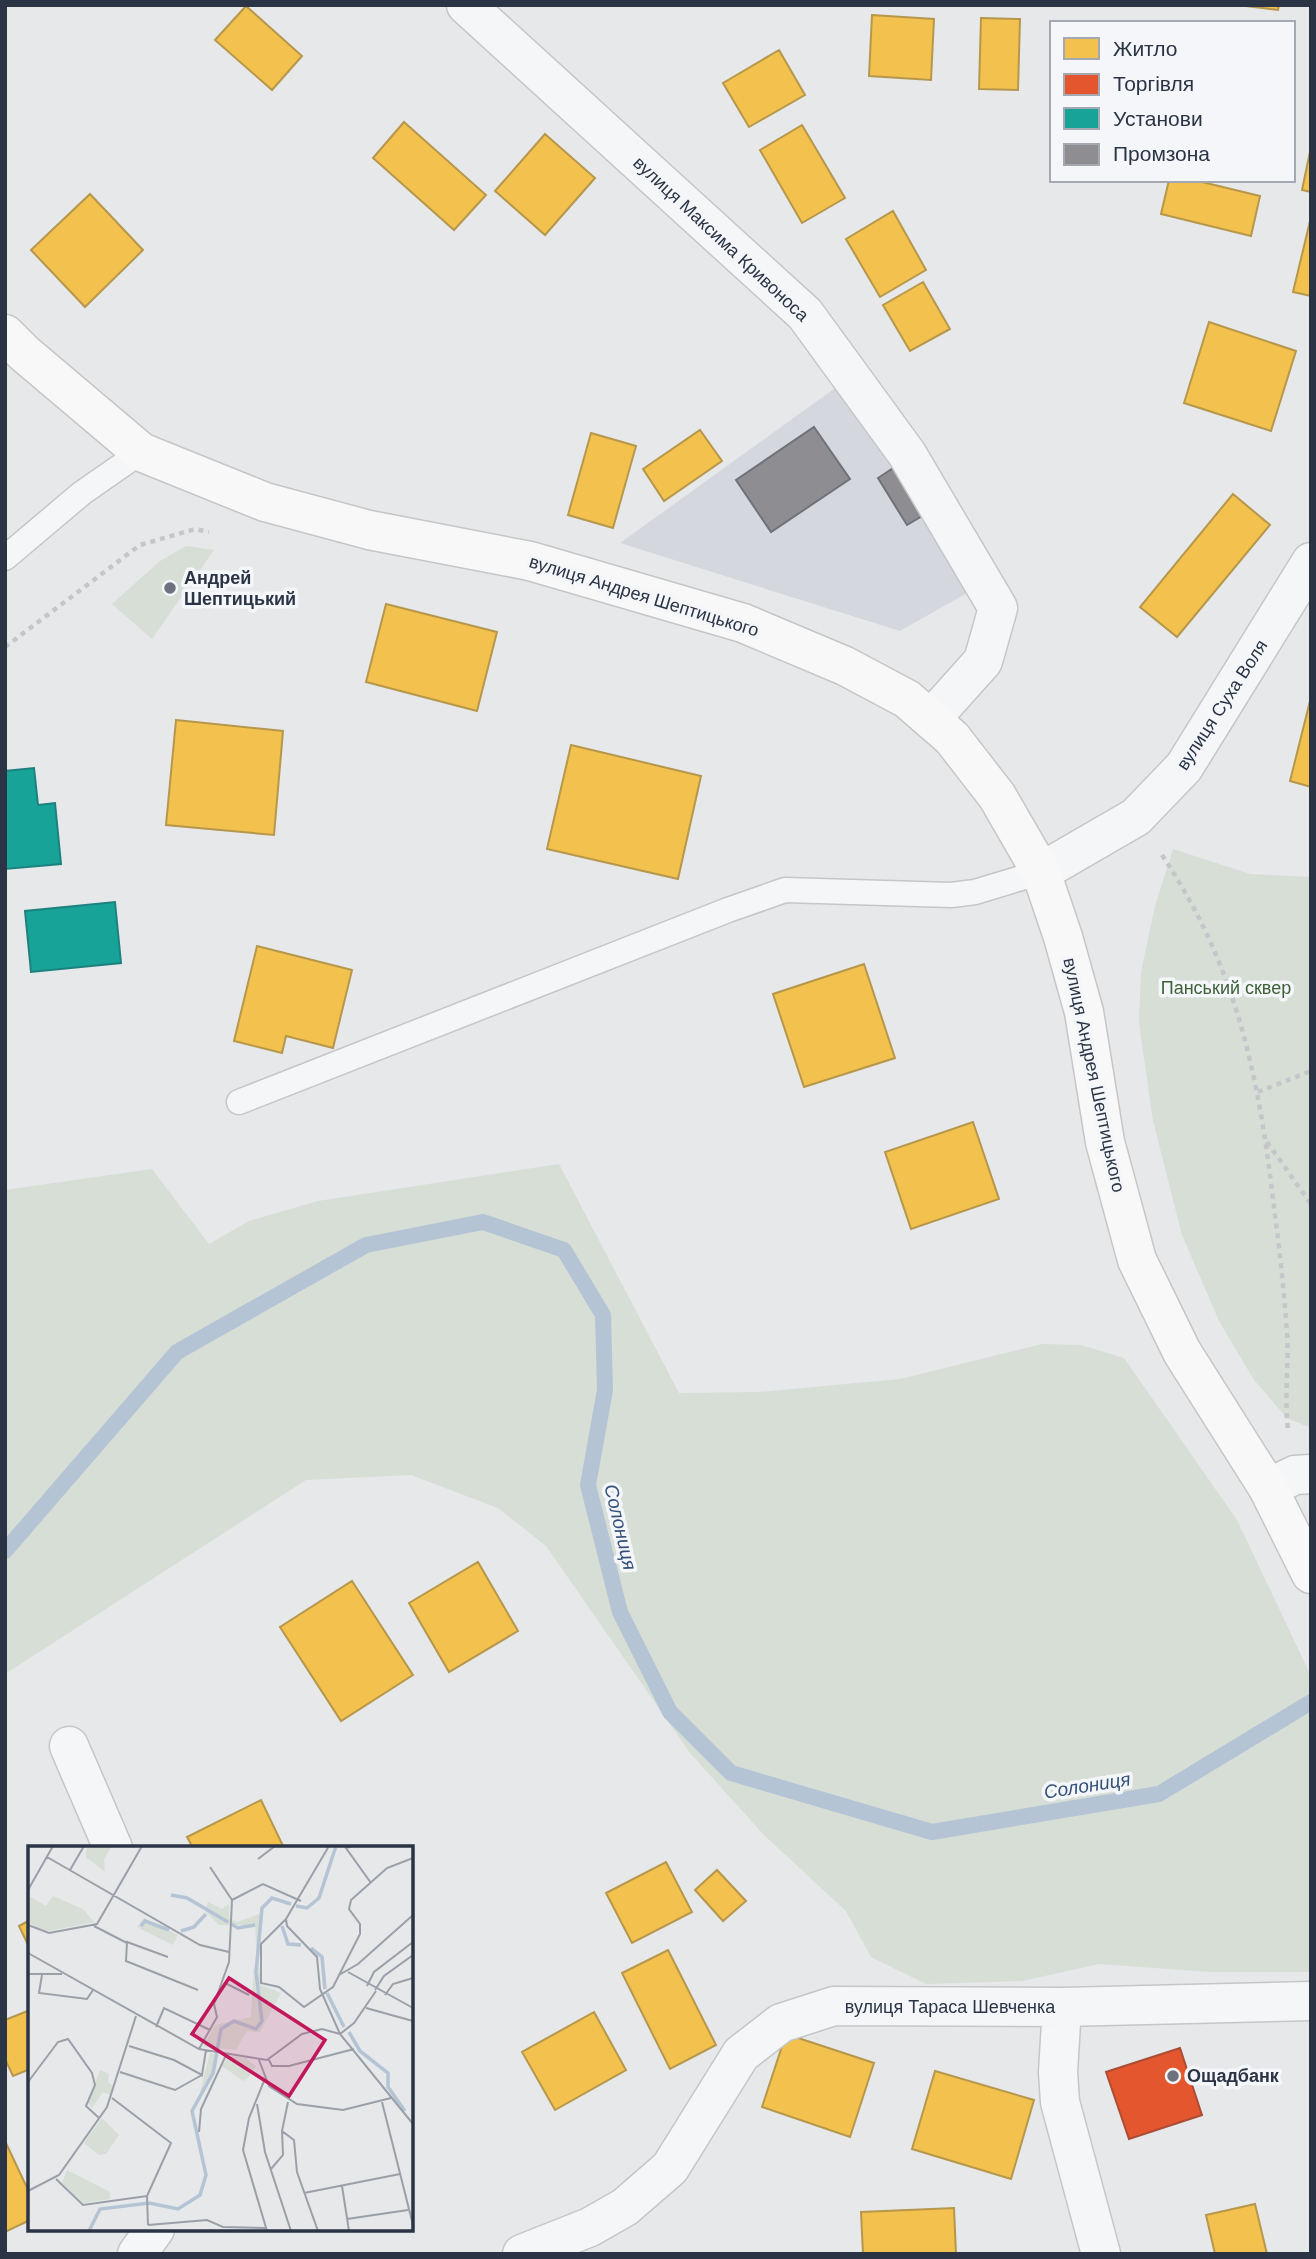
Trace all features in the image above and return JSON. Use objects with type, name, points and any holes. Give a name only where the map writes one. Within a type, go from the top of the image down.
[{"type":"street","name":"вулиця Максима Кривоноса","points":[[466,5],[805,314],[906,454],[998,608],[983,661],[930,719]]},
{"type":"street","name":"вулиця Андрея Шептицького","points":[[5,334],[141,452],[265,502],[369,530],[530,561],[743,623],[845,666],[907,699],[952,738],[997,796],[1041,872],[1084,1012],[1105,1142],[1137,1260],[1182,1352],[1291,1479],[1311,1574]]},
{"type":"street","name":"вулиця Суха Воля","points":[[1041,872],[1136,817],[1184,767],[1310,567]]},
{"type":"street","points":[[69,1746],[112,1846]]},
{"type":"street","name":"вулиця Тараса Шевченка","points":[[522,2254],[590,2227],[625,2207],[670,2168],[741,2054],[781,2023],[834,2006],[1062,2007],[1311,2001]]},
{"type":"street","points":[[1062,2007],[1058,2072],[1060,2102],[1101,2254]]},
{"type":"street","points":[[137,2254],[154,2231]]},
{"type":"lane","points":[[5,558],[82,493],[141,452]]},
{"type":"lane","points":[[239,1102],[785,890],[951,895],[975,892],[1041,872]]},
{"type":"path","points":[[5,647],[140,545],[195,529],[216,534]]},
{"type":"path","points":[[1136,817],[1185,890],[1214,947],[1240,1016],[1258,1092],[1283,1284],[1291,1479]]},
{"type":"path","points":[[1258,1092],[1311,1071]]},
{"type":"path","points":[[1266,1139],[1311,1204]]},
{"type":"shaded area","points":[[838,386],[900,465],[974,589],[900,631],[620,543]]},
{"type":"green space","points":[[186,546],[214,550],[152,639],[112,604],[160,561]]},
{"type":"green space","name":"Панський сквер","points":[[1173,849],[1250,874],[1311,877],[1311,1428],[1287,1418],[1254,1380],[1219,1321],[1182,1235],[1153,1121],[1139,1023],[1141,972],[1155,906]]},
{"type":"green space","points":[[559,1164],[679,1393],[758,1392],[900,1379],[1042,1344],[1081,1345],[1124,1358],[1237,1520],[1311,1676],[1311,1972],[1210,1972],[1099,1964],[1022,1981],[926,1984],[871,1957],[846,1911],[765,1836],[690,1753],[546,1546],[498,1508],[411,1475],[306,1480],[5,1674],[5,1190],[152,1169],[209,1244],[249,1221],[318,1201]]},
{"type":"building: Житло","points":[[1238,5],[1279,5],[1278,10]]},
{"type":"building: Житло","points":[[246,6],[302,56],[272,90],[215,40]]},
{"type":"building: Житло","points":[[872,15],[934,19],[931,80],[869,76]]},
{"type":"building: Житло","points":[[981,18],[1020,19],[1018,90],[979,89]]},
{"type":"building: Житло","points":[[779,50],[805,95],[749,127],[723,83]]},
{"type":"building: Житло","points":[[404,122],[486,195],[454,230],[373,158]]},
{"type":"building: Житло","points":[[802,125],[845,198],[802,223],[760,150]]},
{"type":"building: Житло","points":[[545,134],[595,178],[545,235],[495,191]]},
{"type":"building: Житло","points":[[1311,147],[1311,192],[1302,190]]},
{"type":"building: Житло","points":[[1169,182],[1202,182],[1260,196],[1251,236],[1161,214]]},
{"type":"building: Житло","points":[[90,194],[143,250],[85,307],[31,250]]},
{"type":"building: Житло","points":[[893,211],[926,270],[880,297],[846,239]]},
{"type":"building: Житло","points":[[1311,217],[1311,296],[1293,292]]},
{"type":"building: Житло","points":[[923,282],[950,329],[910,351],[883,305]]},
{"type":"building: Житло","points":[[1209,322],[1296,351],[1271,431],[1184,403]]},
{"type":"building: Житло","points":[[700,430],[722,461],[664,501],[643,469]]},
{"type":"building: Житло","points":[[591,433],[636,446],[613,528],[568,515]]},
{"type":"building: Житло","points":[[1233,494],[1270,525],[1177,637],[1140,607]]},
{"type":"building: Житло","points":[[386,604],[497,632],[477,711],[366,682]]},
{"type":"building: Житло","points":[[1311,697],[1311,787],[1290,781]]},
{"type":"building: Житло","points":[[176,720],[283,731],[274,835],[166,825]]},
{"type":"building: Житло","points":[[571,745],[701,776],[678,879],[547,849]]},
{"type":"building: Житло","points":[[257,946],[352,970],[333,1048],[286,1036],[282,1053],[234,1041]]},
{"type":"building: Житло","points":[[864,964],[895,1058],[804,1087],[773,994]]},
{"type":"building: Житло","points":[[973,1122],[999,1199],[911,1229],[885,1152]]},
{"type":"building: Житло","points":[[478,1562],[518,1631],[449,1672],[409,1603]]},
{"type":"building: Житло","points":[[352,1581],[413,1675],[341,1721],[280,1627]]},
{"type":"building: Житло","points":[[261,1800],[283,1846],[192,1846],[187,1837]]},
{"type":"building: Житло","points":[[666,1862],[692,1912],[632,1943],[606,1893]]},
{"type":"building: Житло","points":[[717,1870],[746,1901],[723,1921],[695,1890]]},
{"type":"building: Житло","points":[[28,1921],[28,1945],[19,1926]]},
{"type":"building: Житло","points":[[668,1950],[716,2045],[670,2069],[622,1973]]},
{"type":"building: Житло","points":[[28,2011],[28,2070],[13,2076],[5,2059],[5,2020]]},
{"type":"building: Житло","points":[[594,2012],[626,2070],[555,2110],[522,2052]]},
{"type":"building: Житло","points":[[786,2034],[874,2063],[850,2137],[762,2107]]},
{"type":"building: Житло","points":[[935,2071],[1034,2100],[1011,2179],[912,2149]]},
{"type":"building: Житло","points":[[5,2141],[28,2190],[28,2221],[5,2232]]},
{"type":"building: Житло","points":[[1255,2204],[1267,2254],[1215,2254],[1206,2215]]},
{"type":"building: Житло","points":[[954,2208],[956,2254],[863,2254],[861,2212]]},
{"type":"building: Торгівля","points":[[1180,2048],[1202,2115],[1129,2139],[1106,2072]]},
{"type":"building: Установи","points":[[34,768],[38,805],[55,803],[61,864],[5,869],[5,771]]},
{"type":"building: Установи","points":[[115,902],[121,963],[31,972],[25,911]]},
{"type":"building: Промзона","points":[[814,427],[850,479],[771,532],[736,480]]},
{"type":"building: Промзона","points":[[895,467],[924,515],[907,525],[878,478]]},
{"type":"waterway","name":"Солониця","points":[[5,1551],[177,1352],[366,1245],[483,1222],[564,1250],[603,1315],[605,1390],[588,1485],[620,1612],[670,1712],[731,1773],[932,1832],[1159,1794],[1311,1702]]},
{"type":"place","name":"Андрей Шептицький","points":[[170,588]]},
{"type":"place","name":"Ощадбанк","points":[[1173,2076]]}]
